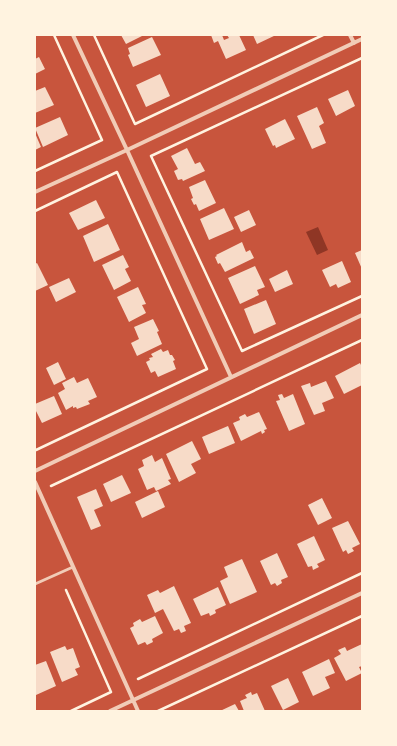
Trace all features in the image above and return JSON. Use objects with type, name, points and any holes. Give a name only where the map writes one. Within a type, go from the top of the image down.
[{"type":"street","points":[[72,35],[127,150],[231,377]]},
{"type":"street","points":[[350,35],[354,43]]},
{"type":"street","points":[[35,192],[362,39]]},
{"type":"street","points":[[35,470],[362,315]]},
{"type":"street","points":[[35,482],[138,711]]},
{"type":"street","points":[[110,711],[362,593]]},
{"type":"lane","points":[[35,584],[73,567]]},
{"type":"path","points":[[35,171],[102,140],[54,35]]},
{"type":"path","points":[[94,35],[135,124],[324,35]]},
{"type":"path","points":[[362,58],[151,156],[242,352],[362,296]]},
{"type":"path","points":[[35,211],[117,172],[207,369],[36,450]]},
{"type":"path","points":[[51,486],[362,340]]},
{"type":"path","points":[[138,679],[362,573]]},
{"type":"path","points":[[66,590],[111,692],[71,711]]},
{"type":"path","points":[[158,711],[362,616]]},
{"type":"shaded area","points":[[318,227],[328,250],[317,255],[306,232]]},
{"type":"building","points":[[121,35],[144,35],[126,44]]},
{"type":"building","points":[[211,35],[222,35],[224,40],[229,38],[227,35],[239,35],[246,50],[226,59],[218,41],[214,43]]},
{"type":"building","points":[[253,35],[276,35],[257,44]]},
{"type":"building","points":[[152,37],[161,55],[133,67],[128,55],[130,54],[128,48]]},
{"type":"building","points":[[39,57],[45,69],[35,74],[35,59]]},
{"type":"building","points":[[160,74],[170,96],[146,107],[136,85]]},
{"type":"building","points":[[45,87],[54,105],[35,113],[35,91]]},
{"type":"building","points":[[348,90],[355,106],[336,116],[328,99]]},
{"type":"building","points":[[317,107],[324,123],[319,126],[326,143],[312,149],[297,116]]},
{"type":"building","points":[[60,117],[68,135],[43,147],[35,128]]},
{"type":"building","points":[[285,119],[295,139],[276,148],[275,145],[273,146],[265,129]]},
{"type":"building","points":[[35,133],[41,147],[35,150]]},
{"type":"building","points":[[187,148],[195,164],[200,162],[205,171],[183,181],[182,179],[178,180],[174,171],[178,169],[171,156]]},
{"type":"building","points":[[205,180],[216,203],[199,211],[196,204],[194,205],[191,199],[193,198],[189,187]]},
{"type":"building","points":[[96,200],[105,218],[78,230],[69,213]]},
{"type":"building","points":[[224,208],[234,229],[209,240],[200,219]]},
{"type":"building","points":[[249,210],[256,225],[241,232],[234,217]]},
{"type":"building","points":[[108,224],[120,250],[94,262],[83,236]]},
{"type":"building","points":[[242,242],[246,252],[250,250],[254,258],[225,272],[220,263],[218,264],[215,257],[217,256],[216,255]]},
{"type":"building","points":[[362,250],[362,269],[355,253]]},
{"type":"building","points":[[123,255],[129,267],[125,269],[131,281],[114,290],[102,265]]},
{"type":"building","points":[[342,261],[351,282],[338,288],[336,284],[330,287],[322,270]]},
{"type":"building","points":[[37,263],[48,285],[35,291],[35,264]]},
{"type":"building","points":[[255,266],[265,287],[257,290],[259,295],[240,304],[228,278]]},
{"type":"building","points":[[287,270],[293,284],[275,292],[269,279]]},
{"type":"building","points":[[69,278],[76,292],[56,302],[49,287]]},
{"type":"building","points":[[138,287],[146,304],[142,305],[146,313],[129,322],[117,297]]},
{"type":"building","points":[[266,300],[276,324],[254,334],[244,309]]},
{"type":"building","points":[[153,319],[159,331],[157,332],[162,344],[137,356],[131,343],[139,339],[134,327]]},
{"type":"building","points":[[161,349],[163,352],[168,350],[170,355],[172,355],[175,360],[173,361],[176,369],[158,377],[155,371],[151,373],[146,362],[150,360],[149,358],[153,357],[151,354]]},
{"type":"building","points":[[58,362],[66,379],[54,385],[46,368]]},
{"type":"building","points":[[360,363],[362,367],[362,385],[344,394],[335,376]]},
{"type":"building","points":[[74,377],[77,383],[88,378],[97,397],[88,401],[90,404],[77,409],[76,407],[73,408],[73,406],[66,410],[58,393],[65,389],[62,383]]},
{"type":"building","points":[[326,381],[334,398],[322,403],[325,411],[314,415],[301,386],[310,383],[311,387]]},
{"type":"building","points":[[282,394],[284,398],[293,394],[305,424],[289,431],[276,401],[280,400],[278,395]]},
{"type":"building","points":[[54,396],[62,414],[42,423],[35,409],[35,404]]},
{"type":"building","points":[[259,412],[267,429],[264,430],[265,432],[262,434],[261,431],[241,441],[233,423],[240,420],[239,417],[245,414],[247,417]]},
{"type":"building","points":[[228,426],[235,443],[209,454],[202,437]]},
{"type":"building","points":[[192,441],[201,459],[191,464],[196,473],[179,482],[166,454]]},
{"type":"building","points":[[152,455],[155,462],[162,458],[171,479],[168,480],[171,484],[156,491],[154,487],[147,490],[138,469],[144,466],[142,460]]},
{"type":"building","points":[[122,475],[131,493],[111,502],[103,484]]},
{"type":"building","points":[[96,489],[103,506],[94,510],[101,526],[91,530],[77,497]]},
{"type":"building","points":[[158,491],[165,507],[142,518],[135,502]]},
{"type":"building","points":[[322,498],[332,518],[318,525],[308,505]]},
{"type":"building","points":[[348,521],[360,544],[352,548],[354,551],[348,554],[346,550],[343,552],[332,528]]},
{"type":"building","points":[[314,536],[325,560],[317,564],[319,567],[313,570],[312,566],[308,567],[297,544]]},
{"type":"building","points":[[277,553],[288,577],[281,580],[282,583],[277,586],[275,583],[271,585],[260,561]]},
{"type":"building","points":[[242,559],[257,592],[230,604],[220,581],[228,577],[224,567]]},
{"type":"building","points":[[174,586],[191,623],[184,626],[186,631],[181,633],[179,629],[174,631],[163,609],[155,613],[147,595],[158,590],[160,593]]},
{"type":"building","points":[[218,587],[226,605],[215,610],[216,613],[210,616],[209,613],[201,616],[193,599]]},
{"type":"building","points":[[155,616],[163,633],[152,639],[153,642],[147,645],[145,642],[138,645],[130,628],[134,626],[133,623],[140,619],[142,622]]},
{"type":"building","points":[[362,644],[362,666],[359,667],[362,673],[346,681],[334,658],[341,654],[338,650],[345,647],[347,651]]},
{"type":"building","points":[[65,646],[67,650],[73,648],[80,667],[75,669],[78,675],[62,682],[50,652]]},
{"type":"building","points":[[329,659],[335,673],[325,677],[330,688],[313,696],[302,672]]},
{"type":"building","points":[[46,661],[56,686],[36,695],[35,665]]},
{"type":"building","points":[[288,678],[299,702],[283,710],[271,686]]},
{"type":"building","points":[[251,692],[252,695],[257,693],[265,711],[244,711],[240,701],[247,698],[245,695]]},
{"type":"building","points":[[235,704],[239,711],[220,711]]}]
